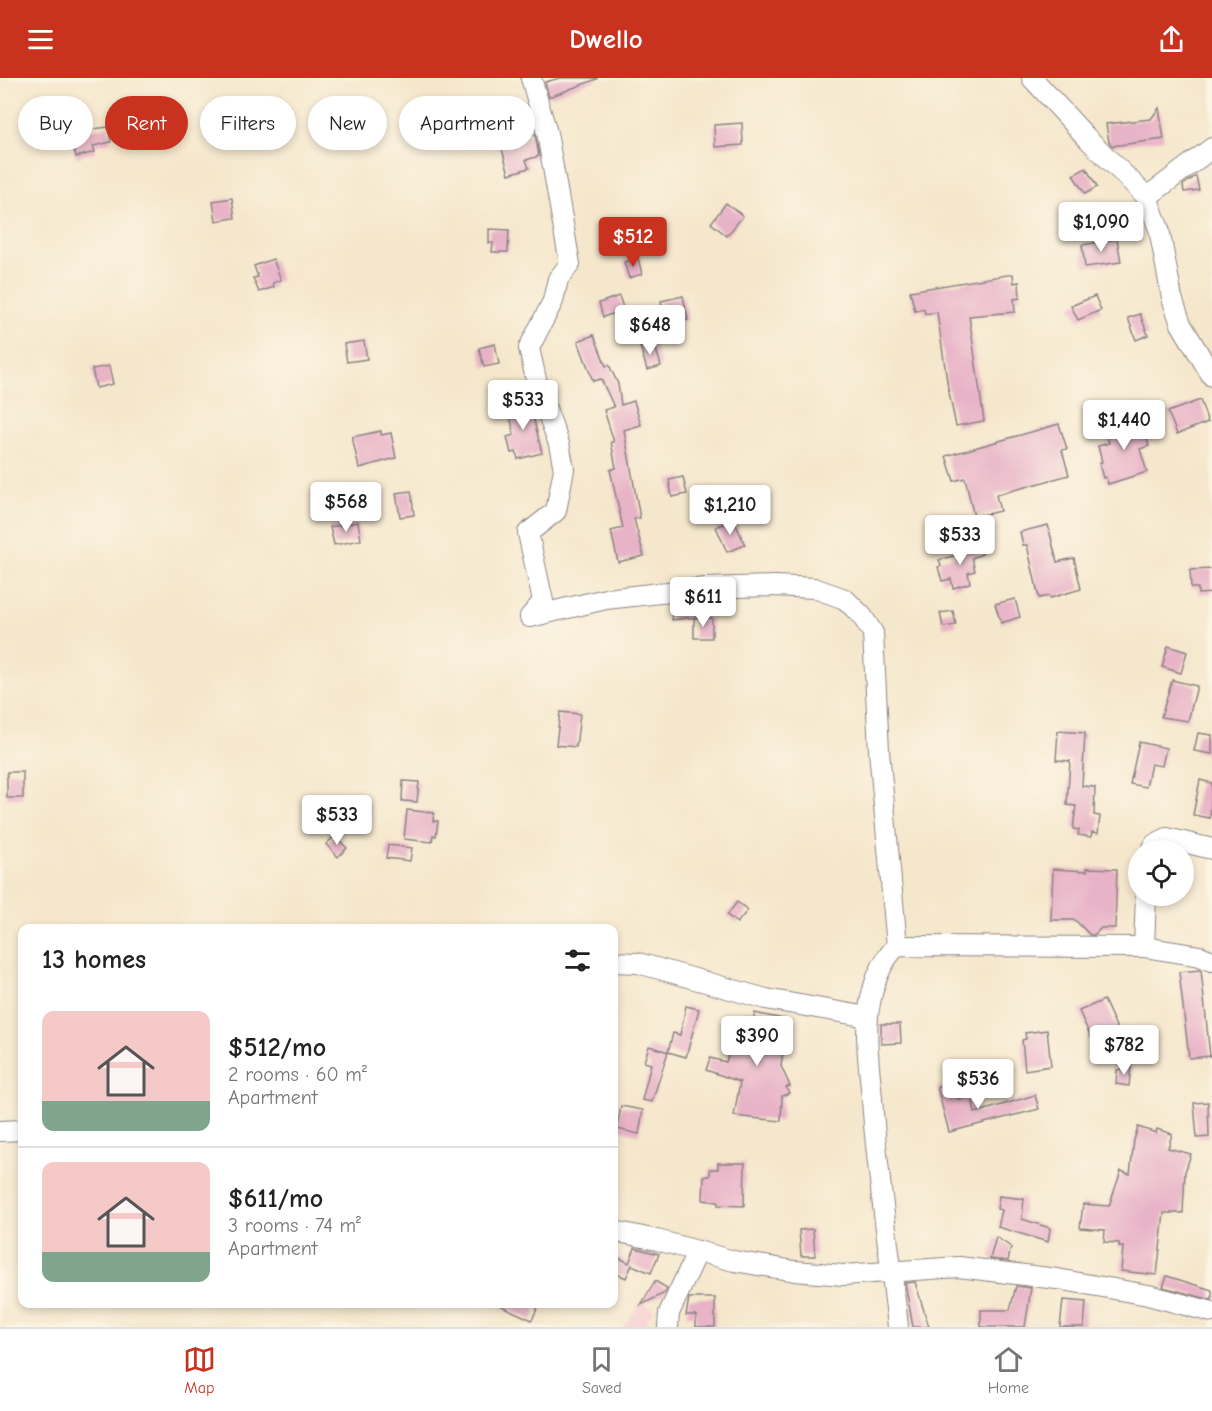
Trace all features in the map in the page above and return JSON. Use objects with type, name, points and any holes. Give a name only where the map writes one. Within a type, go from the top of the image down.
[{"type":"street","points":[[531,78],[547,133],[570,264],[558,279],[553,301],[529,348],[537,384],[559,444],[564,470],[556,511],[528,533],[543,601],[530,617],[606,599],[705,588],[775,586],[814,588],[845,600],[862,616],[873,633],[879,751],[897,946]]},
{"type":"street","points":[[1032,78],[1086,138],[1147,197],[1158,229],[1172,298],[1181,324],[1212,376]]},
{"type":"street","points":[[1147,197],[1212,148]]},
{"type":"street","points":[[1194,845],[1212,849]]},
{"type":"street","points":[[1144,947],[1146,906]]},
{"type":"street","points":[[898,1327],[877,1174],[868,1017],[877,975],[887,956],[897,946],[1144,947],[1200,956],[1212,961]]},
{"type":"street","points":[[618,962],[638,963],[766,999],[868,1017]]},
{"type":"street","points":[[0,1131],[18,1130]]},
{"type":"street","points":[[618,1233],[734,1261],[795,1271],[843,1275],[959,1267],[1035,1276],[1148,1295],[1212,1312]]},
{"type":"street","points":[[668,1327],[669,1313],[698,1251]]},
{"type":"shaded area","points":[[641,1301],[654,1310],[643,1327],[624,1327]]},
{"type":"building","points":[[560,78],[597,79],[549,97],[545,82]]},
{"type":"building","points":[[1159,108],[1164,139],[1112,146],[1109,142],[1106,124],[1151,119]]},
{"type":"building","points":[[742,123],[743,145],[715,147],[714,125]]},
{"type":"building","points":[[105,127],[105,143],[93,146],[93,129]]},
{"type":"building","points":[[535,134],[539,156],[526,160],[529,168],[509,174],[502,150],[535,150]]},
{"type":"building","points":[[93,146],[95,152],[76,157],[74,150],[93,150]]},
{"type":"building","points":[[1086,168],[1097,187],[1085,194],[1073,175]]},
{"type":"building","points":[[1196,176],[1199,190],[1184,192],[1183,185]]},
{"type":"building","points":[[232,198],[235,218],[216,221],[213,201]]},
{"type":"building","points":[[726,203],[743,216],[727,236],[711,223]]},
{"type":"building","points":[[489,229],[509,230],[508,252],[492,252],[493,243],[489,243]]},
{"type":"building","points":[[1117,239],[1121,262],[1085,267],[1082,245]]},
{"type":"building","points":[[638,258],[642,274],[629,278],[624,262]]},
{"type":"building","points":[[273,259],[281,280],[273,283],[274,287],[259,292],[253,278],[258,277],[254,266]]},
{"type":"building","points":[[1013,274],[1014,283],[1019,282],[1020,298],[1014,299],[1015,312],[969,316],[984,421],[956,426],[937,312],[925,314],[924,309],[915,311],[910,291]]},
{"type":"building","points":[[619,296],[624,310],[603,317],[599,303]]},
{"type":"building","points":[[683,296],[688,320],[666,325],[661,301]]},
{"type":"building","points":[[1095,296],[1101,310],[1078,320],[1071,306]]},
{"type":"building","points":[[1140,314],[1148,335],[1136,340],[1128,318]]},
{"type":"building","points":[[594,335],[606,366],[609,365],[618,384],[621,405],[634,401],[641,425],[624,430],[640,518],[634,519],[644,556],[618,562],[611,531],[623,528],[610,470],[616,468],[611,442],[614,442],[604,410],[614,407],[601,379],[593,381],[578,341]]},
{"type":"building","points":[[364,341],[367,359],[347,362],[344,344]]},
{"type":"building","points":[[654,342],[661,366],[647,370],[640,346]]},
{"type":"building","points":[[495,344],[499,364],[484,367],[479,348]]},
{"type":"building","points":[[109,366],[113,384],[96,388],[92,369]]},
{"type":"building","points":[[529,400],[542,453],[518,459],[516,452],[511,453],[507,437],[514,435],[508,405]]},
{"type":"building","points":[[1200,400],[1208,422],[1177,434],[1168,412]]},
{"type":"building","points":[[1141,417],[1149,446],[1140,449],[1147,472],[1108,484],[1106,477],[1103,478],[1099,463],[1102,462],[1098,446],[1109,443],[1104,428]]},
{"type":"building","points":[[1059,424],[1067,449],[1062,450],[1069,475],[996,495],[1000,511],[974,517],[965,478],[954,481],[946,456]]},
{"type":"building","points":[[381,431],[381,435],[391,433],[396,458],[359,468],[352,437]]},
{"type":"building","points":[[683,477],[687,494],[672,497],[669,480]]},
{"type":"building","points":[[411,491],[414,515],[400,517],[396,493]]},
{"type":"building","points":[[734,520],[745,545],[727,552],[716,527]]},
{"type":"building","points":[[358,522],[361,540],[334,545],[330,527]]},
{"type":"building","points":[[1048,525],[1057,562],[1074,558],[1081,589],[1050,598],[1049,596],[1039,598],[1027,545],[1023,545],[1020,532]]},
{"type":"building","points":[[978,542],[982,554],[972,558],[975,571],[968,573],[970,583],[953,588],[951,579],[942,581],[938,567],[941,566],[939,560],[964,553],[962,547]]},
{"type":"building","points":[[1212,569],[1212,593],[1198,594],[1198,588],[1191,588],[1190,570]]},
{"type":"building","points":[[1015,599],[1020,617],[1001,623],[995,604]]},
{"type":"building","points":[[696,601],[698,617],[672,620],[670,604]]},
{"type":"building","points":[[953,611],[956,625],[943,627],[940,613]]},
{"type":"building","points":[[694,618],[712,618],[712,638],[694,638]]},
{"type":"building","points":[[1168,646],[1187,652],[1181,673],[1162,667]]},
{"type":"building","points":[[1172,680],[1197,686],[1188,721],[1161,717]]},
{"type":"building","points":[[560,712],[580,714],[576,747],[556,745]]},
{"type":"building","points":[[1058,731],[1085,733],[1082,786],[1095,787],[1094,815],[1100,816],[1098,833],[1092,832],[1091,837],[1078,835],[1079,830],[1073,829],[1076,806],[1067,805],[1070,761],[1056,760]]},
{"type":"building","points":[[1198,733],[1212,735],[1212,754],[1194,751]]},
{"type":"building","points":[[1139,742],[1166,748],[1162,766],[1151,764],[1146,787],[1130,784]]},
{"type":"building","points":[[7,772],[23,772],[23,798],[7,798]]},
{"type":"building","points":[[1200,780],[1212,783],[1210,818],[1193,815]]},
{"type":"building","points":[[403,781],[419,782],[417,802],[402,801]]},
{"type":"building","points":[[407,810],[434,813],[433,821],[438,821],[436,836],[433,835],[432,842],[404,839]]},
{"type":"building","points":[[335,836],[347,848],[338,857],[326,844]]},
{"type":"building","points":[[388,845],[412,848],[410,861],[386,858]]},
{"type":"building","points":[[1087,868],[1117,869],[1115,928],[1101,928],[1094,935],[1090,935],[1075,920],[1051,920],[1053,869],[1087,871]]},
{"type":"building","points":[[737,902],[748,910],[737,923],[727,915]]},
{"type":"building","points":[[1201,970],[1210,1056],[1189,1058],[1179,972]]},
{"type":"building","points":[[1104,1000],[1119,1033],[1094,1044],[1079,1011]]},
{"type":"building","points":[[686,1006],[699,1009],[686,1057],[668,1052],[673,1033],[680,1035]]},
{"type":"building","points":[[755,1013],[788,1020],[781,1066],[790,1086],[786,1087],[789,1093],[782,1096],[781,1121],[734,1116],[740,1082],[706,1070],[710,1058],[726,1062],[740,1020],[745,1017],[753,1020]]},
{"type":"building","points":[[881,1024],[900,1024],[901,1043],[881,1044]]},
{"type":"building","points":[[1047,1030],[1051,1066],[1025,1070],[1022,1040],[1026,1039],[1025,1033]]},
{"type":"building","points":[[649,1046],[668,1052],[652,1102],[642,1100],[651,1064],[644,1062]]},
{"type":"building","points":[[1131,1066],[1129,1086],[1116,1084],[1117,1070]]},
{"type":"building","points":[[956,1086],[958,1099],[972,1097],[975,1113],[1035,1095],[1039,1109],[949,1132],[937,1087]]},
{"type":"building","points":[[1208,1102],[1209,1137],[1197,1138],[1194,1103]]},
{"type":"building","points":[[621,1106],[643,1110],[639,1134],[618,1129]]},
{"type":"building","points":[[1138,1127],[1156,1133],[1157,1129],[1172,1134],[1168,1148],[1191,1154],[1185,1172],[1183,1213],[1164,1213],[1157,1275],[1121,1271],[1123,1247],[1119,1247],[1119,1243],[1104,1242],[1105,1230],[1080,1228],[1083,1204],[1109,1206],[1121,1171],[1130,1174]]},
{"type":"building","points":[[718,1163],[745,1163],[744,1206],[718,1205],[718,1202],[703,1200],[704,1176],[710,1176],[710,1169],[718,1169]]},
{"type":"building","points":[[999,1196],[1024,1199],[1022,1219],[1050,1228],[1048,1242],[998,1227],[1002,1210],[997,1209]]},
{"type":"building","points":[[813,1229],[815,1256],[801,1256],[799,1230]]},
{"type":"building","points":[[996,1237],[1011,1247],[1008,1261],[990,1259]]},
{"type":"building","points":[[635,1248],[659,1254],[651,1273],[632,1265],[626,1278],[618,1274],[618,1257],[629,1263]]},
{"type":"building","points":[[1167,1276],[1212,1290],[1212,1300],[1163,1287]]},
{"type":"building","points":[[655,1281],[667,1288],[665,1293],[641,1305]]},
{"type":"building","points":[[915,1282],[929,1327],[913,1327],[905,1283]]},
{"type":"building","points":[[1016,1286],[1031,1288],[1025,1327],[981,1327],[981,1310],[1010,1310]]},
{"type":"building","points":[[689,1298],[715,1298],[715,1327],[696,1327],[696,1315],[686,1315]]},
{"type":"building","points":[[1063,1300],[1086,1302],[1084,1327],[1060,1327]]},
{"type":"building","points":[[506,1308],[537,1308],[532,1320]]}]
